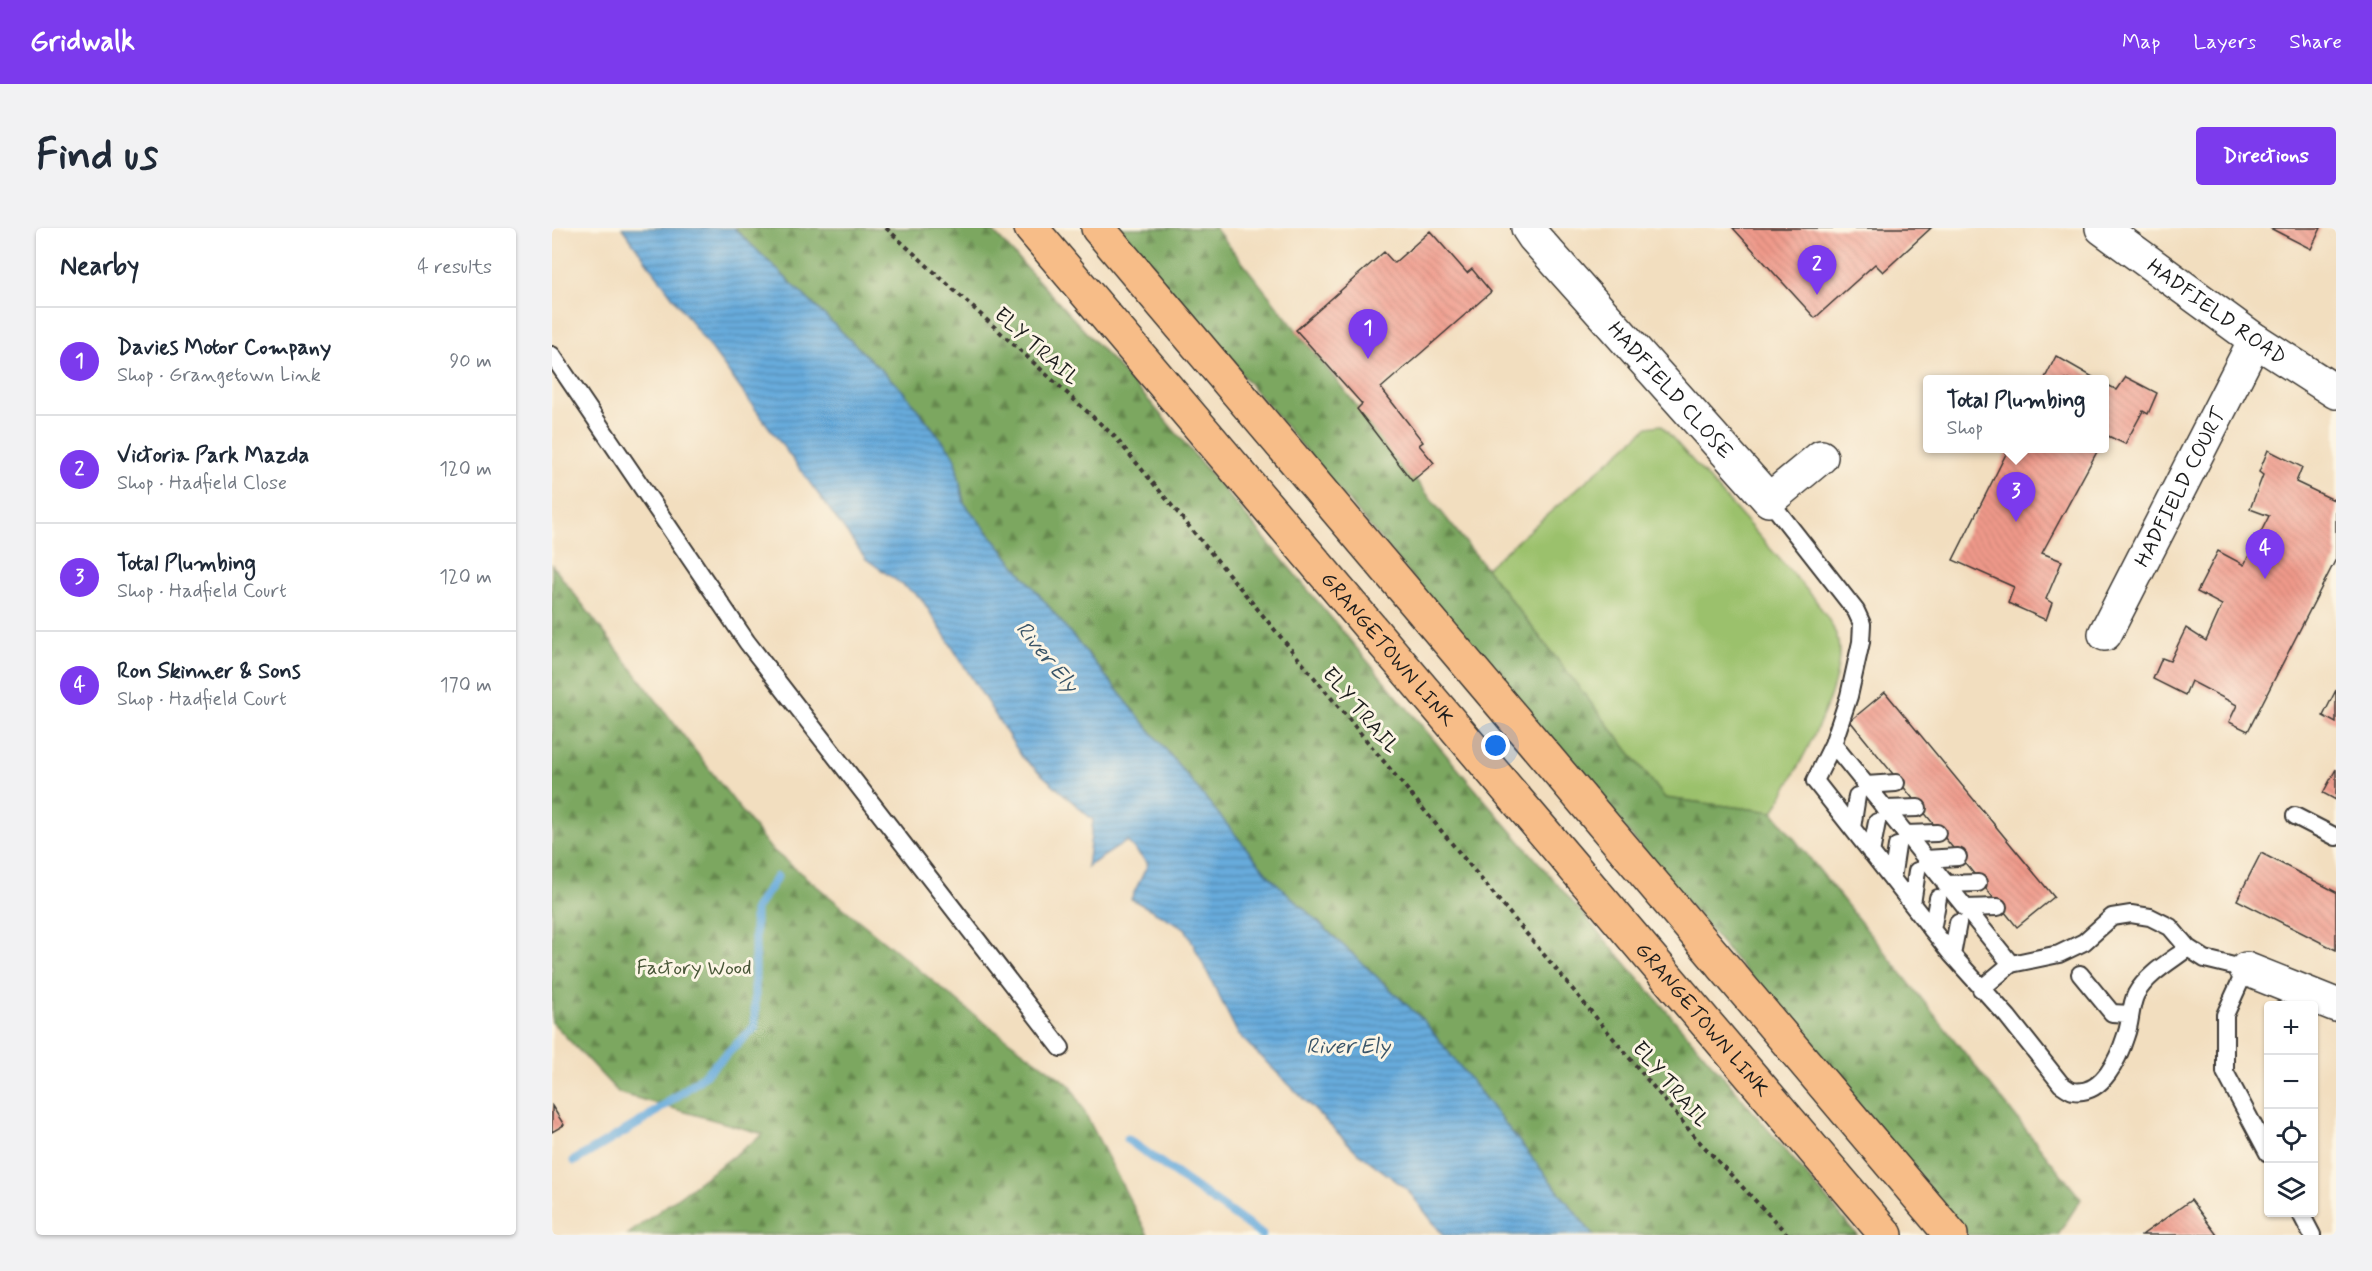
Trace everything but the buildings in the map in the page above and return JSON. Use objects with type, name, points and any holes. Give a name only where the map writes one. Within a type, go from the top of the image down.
[{"type":"main road","name":"GRANGETOWN LINK","points":[[1031,228],[1886,1235]]},
{"type":"main road","points":[[1098,228],[1951,1235]]},
{"type":"street","name":"HADFIELD CLOSE","points":[[1528,228],[1769,500]]},
{"type":"street","name":"HADFIELD ROAD","points":[[2102,228],[2254,340],[2336,392]]},
{"type":"street","name":"HADFIELD COURT","points":[[2105,634],[2254,340]]},
{"type":"street","points":[[1769,500],[1821,457]]},
{"type":"street","points":[[2246,969],[2336,1005]]},
{"type":"lane","points":[[552,356],[747,642],[1061,1048]]},
{"type":"lane","points":[[1769,500],[1856,611],[1862,624],[1861,642],[1849,696],[1833,744],[1815,781],[1952,955],[2008,1017],[2061,1084],[2073,1091],[2100,1083],[2111,1071],[2127,1034],[2136,994],[2150,977],[2188,948]]},
{"type":"lane","points":[[1833,744],[1862,791],[1961,916],[2011,964]]},
{"type":"lane","points":[[1862,791],[1896,783]]},
{"type":"lane","points":[[1852,828],[1862,791]]},
{"type":"lane","points":[[1881,816],[1918,808]]},
{"type":"lane","points":[[1871,853],[1881,816]]},
{"type":"lane","points":[[2295,816],[2336,837]]},
{"type":"lane","points":[[1901,840],[1937,833]]},
{"type":"lane","points":[[1892,879],[1901,840]]},
{"type":"lane","points":[[1921,865],[1958,857]]},
{"type":"lane","points":[[1912,904],[1921,865]]},
{"type":"lane","points":[[1941,891],[1978,883]]},
{"type":"lane","points":[[1932,930],[1941,891]]},
{"type":"lane","points":[[1961,916],[1998,907]]},
{"type":"lane","points":[[1981,989],[2011,964],[2059,954],[2084,942],[2112,917],[2131,914],[2150,917],[2170,927],[2188,948],[2205,959],[2246,969],[2225,1015],[2225,1072],[2264,1145]]},
{"type":"lane","points":[[1952,955],[1961,916]]},
{"type":"lane","points":[[2080,974],[2112,1013],[2130,1014]]},
{"type":"lane","points":[[2303,1217],[2312,1235]]},
{"type":"path","name":"ELY TRAIL","points":[[886,228],[1115,437],[1695,1137],[1788,1235]]},
{"type":"green space","points":[[734,228],[990,228],[1151,403],[1464,776],[1857,1235],[1593,1235],[1424,1021],[1270,877],[964,503],[954,455],[902,390]]},
{"type":"green space","points":[[1118,228],[1215,228],[1486,568],[1665,798],[1773,812],[2081,1199],[2058,1235],[1968,1235]]},
{"type":"green space","points":[[1661,425],[1814,598],[1834,630],[1838,642],[1839,660],[1835,682],[1827,705],[1805,753],[1773,812],[1665,798],[1486,568],[1648,427]]},
{"type":"green space","name":"Factory Wood","points":[[552,565],[770,848],[978,1018],[1071,1086],[1148,1235],[627,1235],[763,1134],[619,1093],[552,1022]]},
{"type":"water","name":"River Ely","points":[[622,228],[734,228],[902,390],[954,455],[964,503],[1270,877],[1424,1021],[1593,1235],[1443,1235],[1407,1189],[1357,1152],[1238,1034],[1185,928],[1131,899],[1148,864],[1127,841],[1087,867],[1093,820],[1022,757],[921,598],[866,559]]},
{"type":"waterway","points":[[574,1161],[644,1120],[700,1079],[755,1027],[755,909],[777,877]]},
{"type":"waterway","points":[[1127,1139],[1262,1235]]},
{"type":"place","name":"Victoria Park Mazda","points":[[1817,295]]},
{"type":"place","name":"Davies Motor Company","points":[[1368,359]]},
{"type":"place","name":"Total Plumbing","points":[[2016,522]]},
{"type":"place","name":"Ron Skinner & Sons","points":[[2265,579]]}]
